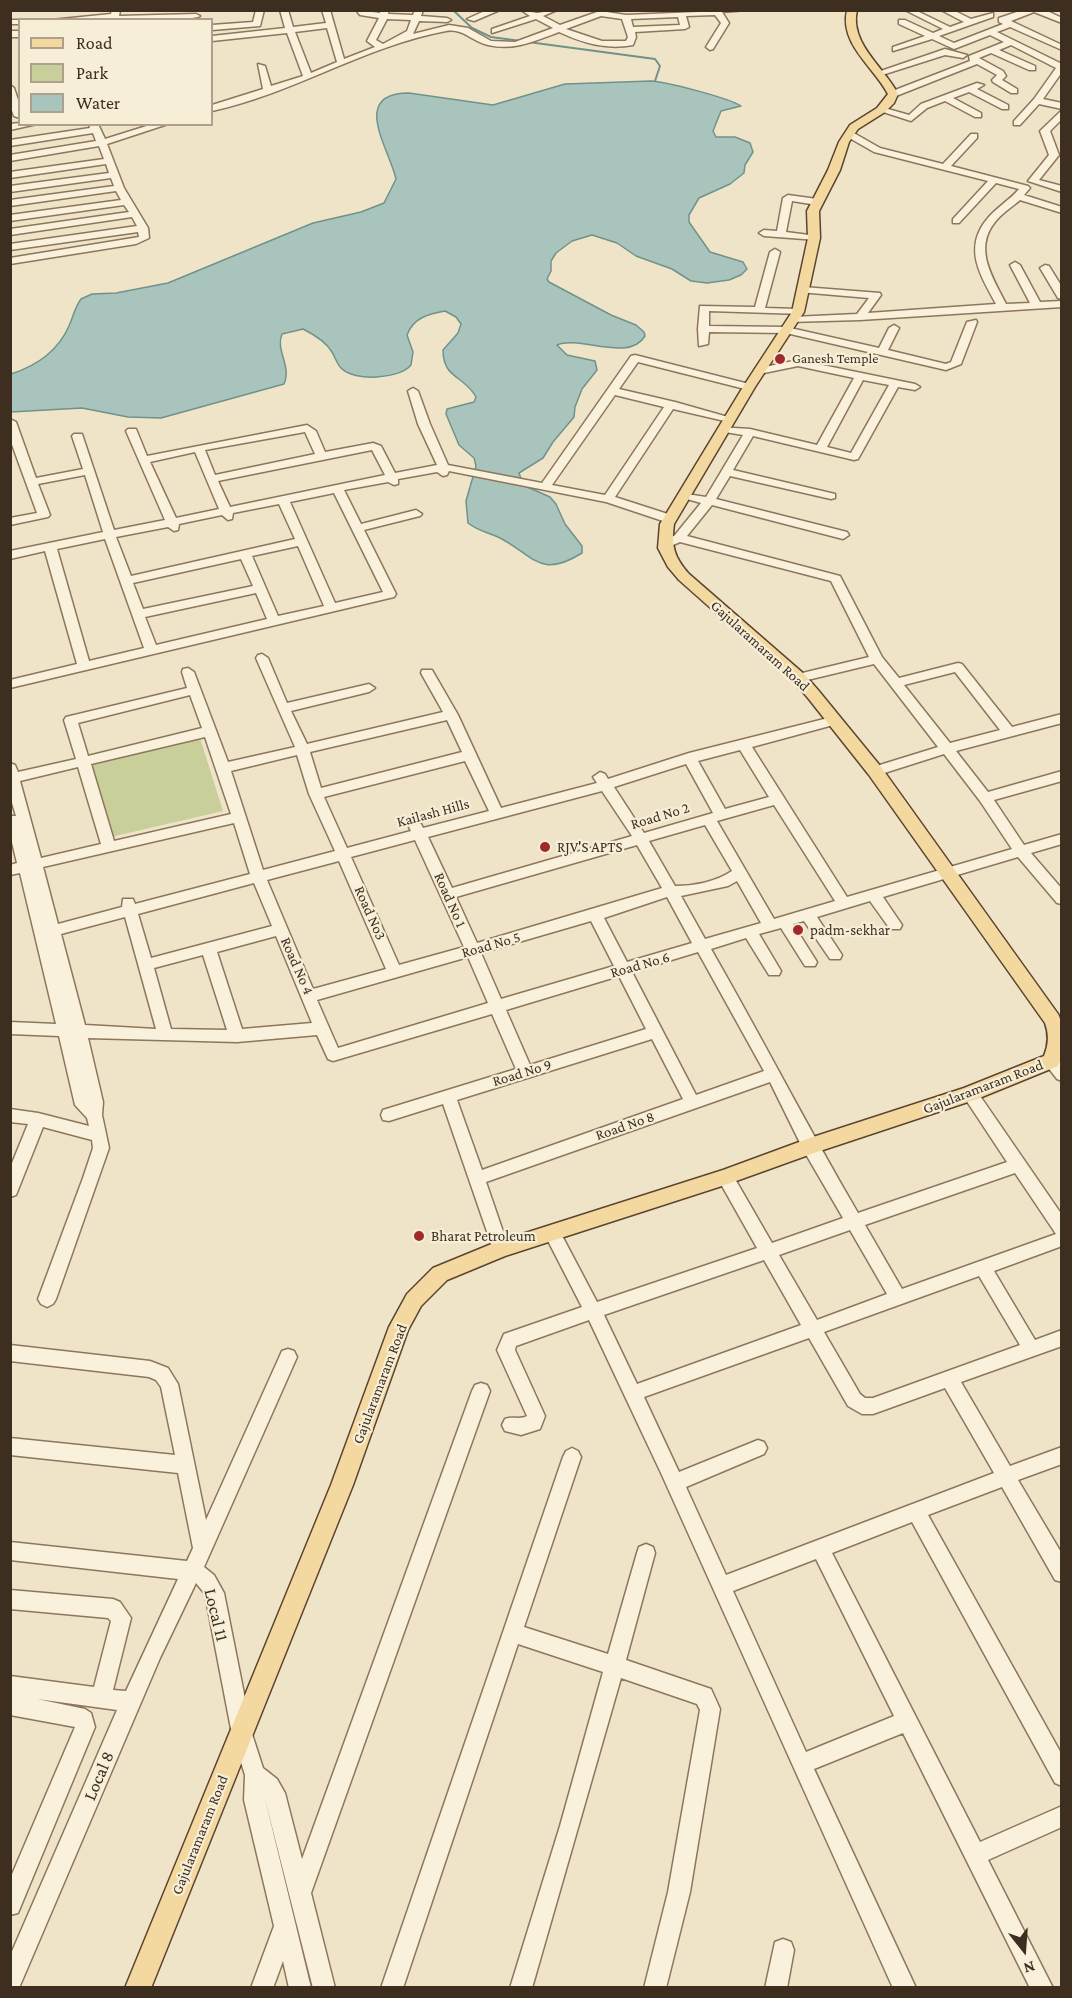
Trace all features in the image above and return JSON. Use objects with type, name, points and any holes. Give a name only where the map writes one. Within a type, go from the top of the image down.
[{"type":"main road","points":[[671,542],[670,519],[726,424],[793,320],[803,290],[814,238],[813,211],[834,170],[842,146],[854,127],[880,110],[890,101],[893,94],[860,49],[849,25],[852,10]]},
{"type":"main road","name":"Gajularamaram Road","points":[[138,1988],[342,1485],[404,1318],[414,1300],[440,1274],[501,1249],[725,1177],[810,1146],[1056,1068],[1056,1051],[1060,1034],[1008,956],[946,873],[875,771],[799,678],[684,577],[668,560],[671,542]]},
{"type":"street","points":[[213,28],[254,25],[258,22],[260,10]]},
{"type":"street","points":[[284,10],[308,76]]},
{"type":"street","points":[[326,10],[341,63]]},
{"type":"street","points":[[525,10],[594,44],[617,46],[630,43],[632,37],[624,14]]},
{"type":"street","points":[[495,31],[553,10]]},
{"type":"street","points":[[945,10],[971,22]]},
{"type":"street","points":[[981,10],[1062,38]]},
{"type":"street","points":[[902,22],[954,46],[990,32],[1034,10],[1062,21]]},
{"type":"street","points":[[710,47],[725,23],[717,11]]},
{"type":"street","points":[[213,108],[308,76],[400,40],[449,28],[465,30],[489,43],[516,45],[600,13],[744,11]]},
{"type":"street","points":[[909,11],[951,30]]},
{"type":"street","points":[[354,19],[362,12],[418,14],[447,20]]},
{"type":"street","points":[[471,19],[489,12]]},
{"type":"street","points":[[74,18],[196,13]]},
{"type":"street","points":[[382,47],[371,41],[384,13]]},
{"type":"street","points":[[630,30],[685,27],[682,13]]},
{"type":"street","points":[[400,40],[411,32],[418,14]]},
{"type":"street","points":[[896,49],[990,15]]},
{"type":"street","points":[[1010,21],[1062,48]]},
{"type":"street","points":[[217,40],[330,26]]},
{"type":"street","points":[[990,32],[1061,67],[1037,101],[1017,123]]},
{"type":"street","points":[[253,35],[258,46]]},
{"type":"street","points":[[893,94],[1012,42]]},
{"type":"street","points":[[991,50],[1032,68]]},
{"type":"street","points":[[879,73],[949,52],[974,59],[1002,75],[996,80],[1014,91]]},
{"type":"street","points":[[261,66],[268,89]]},
{"type":"street","points":[[880,110],[911,118],[924,106],[980,85]]},
{"type":"street","points":[[11,89],[16,116]]},
{"type":"street","points":[[970,89],[1005,107]]},
{"type":"street","points":[[946,98],[978,115]]},
{"type":"street","points":[[1003,307],[982,268],[979,256],[984,232],[991,220],[1059,154],[1045,131],[1061,112],[1037,101]]},
{"type":"street","points":[[10,143],[94,127],[110,161],[119,188],[143,228],[144,238],[11,258]]},
{"type":"street","points":[[10,158],[104,147],[142,128]]},
{"type":"street","points":[[849,134],[877,150],[994,180],[1062,189]]},
{"type":"street","points":[[945,167],[974,136]]},
{"type":"street","points":[[10,175],[110,161]]},
{"type":"street","points":[[10,189],[114,175]]},
{"type":"street","points":[[956,221],[994,180]]},
{"type":"street","points":[[10,203],[119,188]]},
{"type":"street","points":[[1018,196],[1062,210]]},
{"type":"street","points":[[781,235],[788,198],[817,202]]},
{"type":"street","points":[[10,218],[126,202]]},
{"type":"street","points":[[10,232],[134,214]]},
{"type":"street","points":[[10,247],[143,228]]},
{"type":"street","points":[[764,233],[814,238]]},
{"type":"street","points":[[759,310],[775,252]]},
{"type":"street","points":[[1015,265],[1037,306]]},
{"type":"street","points":[[1046,268],[1062,296]]},
{"type":"street","points":[[803,290],[876,295],[860,317]]},
{"type":"street","points":[[703,329],[793,320],[1062,304]]},
{"type":"street","points":[[703,344],[704,308],[759,310],[882,352],[952,366],[956,364],[972,322]]},
{"type":"street","points":[[882,352],[894,328]]},
{"type":"street","points":[[545,486],[635,358],[754,379],[798,363],[915,387]]},
{"type":"street","points":[[820,449],[860,376]]},
{"type":"street","points":[[613,391],[671,404],[750,432],[854,457],[895,383]]},
{"type":"street","points":[[412,391],[443,470]]},
{"type":"street","points":[[608,499],[671,404]]},
{"type":"street","points":[[10,422],[44,515],[10,522]]},
{"type":"street","points":[[143,460],[307,428],[321,456]]},
{"type":"street","points":[[132,431],[173,524]]},
{"type":"street","points":[[671,542],[709,501],[750,432]]},
{"type":"street","points":[[78,436],[151,650]]},
{"type":"street","points":[[212,479],[373,446],[377,448],[393,479]]},
{"type":"street","points":[[199,448],[227,513]]},
{"type":"street","points":[[10,562],[111,537],[443,470],[471,472],[608,499],[670,519]]},
{"type":"street","points":[[32,482],[89,471]]},
{"type":"street","points":[[728,472],[831,496]]},
{"type":"street","points":[[10,684],[390,594],[339,490]]},
{"type":"street","points":[[684,495],[843,535]]},
{"type":"street","points":[[284,502],[331,608]]},
{"type":"street","points":[[358,528],[416,514]]},
{"type":"street","points":[[126,581],[302,541]]},
{"type":"street","points":[[671,542],[831,576],[840,585],[877,659],[1062,899]]},
{"type":"street","points":[[10,555],[51,550]]},
{"type":"street","points":[[51,550],[84,665]]},
{"type":"street","points":[[245,554],[274,621]]},
{"type":"street","points":[[140,614],[259,588]]},
{"type":"street","name":"Road No3","points":[[262,658],[302,749],[316,794],[395,972]]},
{"type":"street","points":[[799,678],[877,659]]},
{"type":"street","points":[[896,683],[958,667],[1008,731]]},
{"type":"street","name":"Road No 4","points":[[188,672],[240,817],[257,874],[333,1055]]},
{"type":"street","points":[[427,673],[451,715],[495,809]]},
{"type":"street","points":[[283,708],[369,688]]},
{"type":"street","points":[[109,848],[71,720],[195,690]]},
{"type":"street","points":[[223,768],[451,715]]},
{"type":"street","points":[[875,771],[945,748],[1062,718]]},
{"type":"street","name":"Kailash Hills","points":[[46,928],[832,721]]},
{"type":"street","points":[[47,1299],[101,1148],[94,1115],[83,1106],[71,1031],[46,928],[24,867],[12,786],[85,762],[210,731]]},
{"type":"street","points":[[743,744],[844,904]]},
{"type":"street","points":[[316,794],[469,755]]},
{"type":"street","points":[[689,758],[740,872],[810,962]]},
{"type":"street","points":[[985,798],[1062,776]]},
{"type":"street","points":[[603,781],[670,891],[774,1074],[810,1146],[898,1297]]},
{"type":"street","name":"Road No 2","points":[[448,894],[778,799]]},
{"type":"street","points":[[24,867],[240,817]]},
{"type":"street","name":"Road No 1","points":[[418,830],[525,1072]]},
{"type":"street","name":"Road No 6","points":[[333,1055],[750,933],[811,919],[844,904],[1062,839]]},
{"type":"street","name":"Road No 5","points":[[310,996],[595,915],[670,891],[689,891],[728,880],[740,872]]},
{"type":"street","points":[[873,895],[895,926]]},
{"type":"street","points":[[129,907],[165,1035]]},
{"type":"street","points":[[595,915],[692,1102]]},
{"type":"street","points":[[811,919],[835,955]]},
{"type":"street","points":[[146,965],[280,929]]},
{"type":"street","points":[[750,933],[774,971]]},
{"type":"street","points":[[208,948],[237,1036]]},
{"type":"street","points":[[10,1028],[237,1036],[323,1028]]},
{"type":"street","name":"Road No 9","points":[[389,1115],[655,1032]]},
{"type":"street","name":"Road No 8","points":[[477,1178],[774,1074]]},
{"type":"street","points":[[970,1094],[1062,1229]]},
{"type":"street","points":[[448,1096],[501,1249]]},
{"type":"street","points":[[10,1115],[38,1119],[100,1135]]},
{"type":"street","points":[[10,1190],[38,1119]]},
{"type":"street","points":[[512,1425],[529,1426],[534,1423],[536,1416],[506,1350],[510,1340],[1018,1165]]},
{"type":"street","points":[[725,1177],[812,1329],[859,1405],[873,1406],[1062,1338]]},
{"type":"street","points":[[552,1233],[594,1310],[634,1393],[854,1881],[905,1988]]},
{"type":"street","points":[[634,1393],[1062,1239]]},
{"type":"street","points":[[983,1267],[1031,1349]]},
{"type":"street","points":[[10,1353],[150,1370],[162,1374],[169,1383],[203,1549]]},
{"type":"street","name":"Local 8","points":[[10,1983],[131,1702],[203,1549],[288,1357]]},
{"type":"street","points":[[949,1378],[1062,1573]]},
{"type":"street","points":[[300,1893],[481,1391]]},
{"type":"street","points":[[10,1446],[186,1465]]},
{"type":"street","points":[[675,1483],[758,1448]]},
{"type":"street","points":[[722,1586],[1062,1455]]},
{"type":"street","points":[[392,1988],[572,1457]]},
{"type":"street","points":[[916,1511],[1062,1776]]},
{"type":"street","points":[[820,1548],[1042,1988]]},
{"type":"street","name":"Local 11","points":[[10,1551],[202,1574],[214,1593],[242,1734],[255,1775],[254,1800],[300,1988]]},
{"type":"street","points":[[521,1988],[570,1826],[646,1553]]},
{"type":"street","points":[[10,1599],[113,1609],[117,1613],[121,1618],[101,1699]]},
{"type":"street","points":[[514,1633],[704,1696],[710,1709],[679,1892],[655,1988]]},
{"type":"street","points":[[11,1702],[101,1699],[131,1702]]},
{"type":"street","points":[[10,1905],[85,1727],[84,1720],[78,1716],[11,1702]]},
{"type":"street","points":[[803,1764],[908,1721]]},
{"type":"street","name":"Local 11","points":[[255,1775],[270,1786],[275,1793],[324,1988]]},
{"type":"street","points":[[975,1855],[1062,1816]]},
{"type":"street","points":[[262,1988],[285,1925]]},
{"type":"street","points":[[776,1988],[783,1950]]},
{"type":"street","points":[[294,1964],[315,1954]]},
{"type":"green space","points":[[199,735],[223,811],[111,837],[87,763]]},
{"type":"water","points":[[651,81],[698,91],[741,106],[721,111],[713,131],[716,137],[735,137],[750,143],[753,152],[745,165],[744,173],[730,184],[699,198],[689,215],[689,222],[710,252],[743,262],[747,269],[741,275],[729,280],[707,283],[691,281],[672,269],[636,256],[617,243],[592,235],[572,241],[556,253],[551,261],[551,271],[547,279],[549,282],[611,315],[636,325],[645,336],[638,344],[628,347],[616,348],[578,343],[557,345],[567,355],[595,361],[597,370],[582,389],[574,417],[543,458],[519,473],[523,485],[550,497],[556,504],[565,524],[582,546],[582,553],[567,561],[556,564],[537,562],[498,537],[468,523],[466,501],[476,466],[474,458],[459,445],[446,414],[447,409],[474,402],[476,397],[466,384],[446,366],[443,350],[458,333],[461,324],[456,317],[445,311],[427,315],[413,324],[407,335],[413,352],[411,365],[405,370],[387,376],[366,377],[347,372],[340,366],[326,345],[303,329],[282,334],[280,346],[286,371],[284,384],[161,418],[128,417],[82,408],[11,412],[11,374],[37,362],[59,343],[81,299],[92,294],[116,293],[168,283],[313,223],[361,212],[384,203],[396,179],[382,139],[377,113],[381,102],[391,96],[409,93],[493,105],[565,84]]},
{"type":"waterway","points":[[453,10],[472,28],[491,37],[655,59],[660,66],[655,81]]},
{"type":"place","name":"Ganesh Temple","points":[[780,359]]},
{"type":"place","name":"RJV'S APTS","points":[[545,847]]},
{"type":"place","name":"padm-sekhar","points":[[798,930]]},
{"type":"place","name":"Bharat Petroleum","points":[[419,1236]]}]
